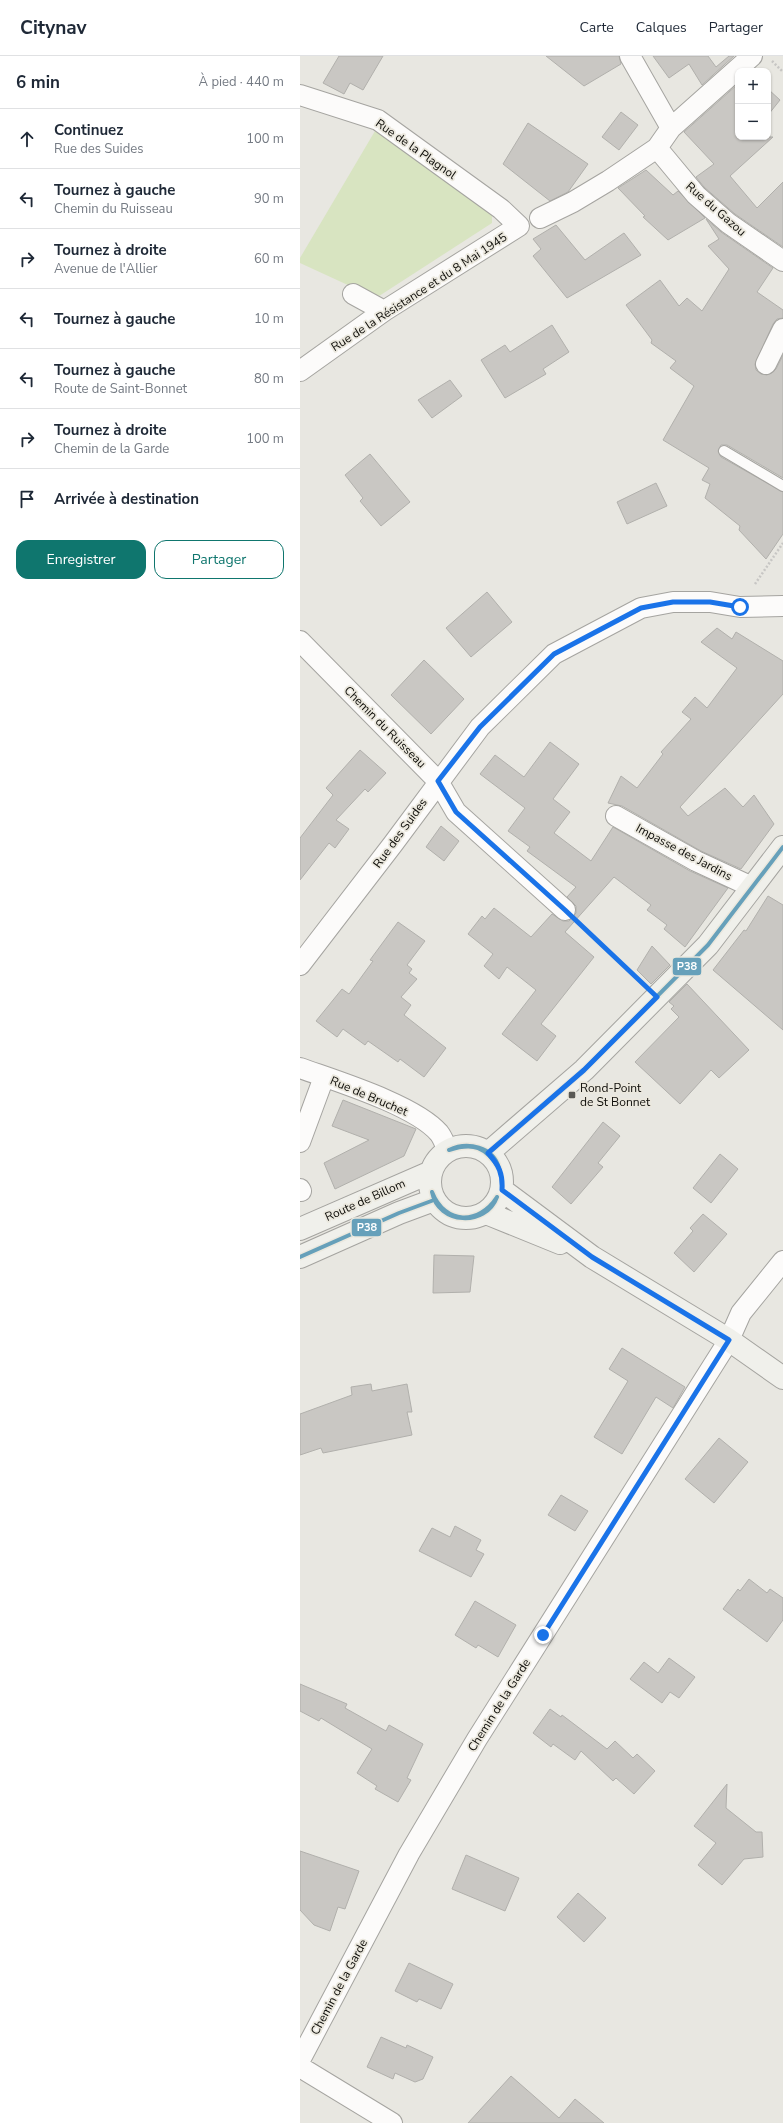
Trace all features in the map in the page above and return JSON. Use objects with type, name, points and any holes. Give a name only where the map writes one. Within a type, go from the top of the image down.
[{"type":"main road","points":[[488,1153],[584,1070],[708,945],[783,847]]},
{"type":"main road","points":[[463,1145],[476,1146],[488,1153],[498,1163],[503,1178],[502,1190],[496,1203],[486,1213],[472,1218],[458,1218],[444,1211],[434,1200],[429,1186],[431,1172],[437,1160],[448,1150],[463,1145]]},
{"type":"main road","name":"Route de Billom","points":[[300,1229],[431,1172]]},
{"type":"main road","points":[[502,1190],[592,1257],[729,1340],[783,1378]]},
{"type":"main road","points":[[300,1257],[399,1213],[434,1200]]},
{"type":"main road","points":[[486,1213],[592,1257]]},
{"type":"street","points":[[630,56],[671,128]]},
{"type":"street","points":[[540,218],[603,185],[657,148],[671,128],[752,56]]},
{"type":"street","name":"Rue de la Plagnol","points":[[300,95],[378,120],[502,209],[519,226]]},
{"type":"street","name":"Rue du Gazou","points":[[657,148],[676,173],[701,199],[728,223],[783,261]]},
{"type":"street","name":"Rue de la Résistance et du 8 Mai 1945","points":[[300,371],[384,311],[519,226]]},
{"type":"street","points":[[353,294],[384,311]]},
{"type":"street","points":[[766,364],[783,329]]},
{"type":"street","name":"Rue des Suides","points":[[300,965],[480,727],[554,654],[641,608],[673,602],[710,602],[740,607],[783,606]]},
{"type":"street","name":"Chemin du Ruisseau","points":[[300,641],[438,781],[456,812],[565,910]]},
{"type":"street","name":"Impasse des Jardins","points":[[616,816],[696,861],[752,887]]},
{"type":"street","name":"Rue de Bruchet","points":[[300,1068],[382,1099],[419,1117],[439,1133],[448,1150]]},
{"type":"street","points":[[300,1142],[324,1077]]},
{"type":"street","name":"Chemin de la Garde","points":[[300,2060],[409,1854],[477,1739],[729,1340],[741,1313],[783,1261]]},
{"type":"street","points":[[300,2067],[392,2123]]},
{"type":"lane","points":[[724,451],[783,486]]},
{"type":"path","points":[[768,56],[783,72]]},
{"type":"path","points":[[740,607],[783,543]]},
{"type":"path","points":[[565,910],[657,997]]},
{"type":"green space","points":[[375,131],[492,210],[492,223],[376,298],[300,263],[300,258]]},
{"type":"building","points":[[339,56],[383,56],[363,90],[350,83],[344,94],[323,83]]},
{"type":"building","points":[[546,56],[619,56],[621,64],[584,86]]},
{"type":"building","points":[[653,56],[708,56],[716,67],[729,56],[734,56],[702,85],[689,64],[669,78]]},
{"type":"building","points":[[735,87],[735,140],[770,140],[730,176],[757,208],[783,182],[783,247],[735,214],[704,187],[696,177],[714,164],[684,132]]},
{"type":"building","points":[[771,92],[780,100],[771,111]]},
{"type":"building","points":[[621,112],[638,125],[619,150],[602,137]]},
{"type":"building","points":[[528,123],[588,164],[568,192],[550,201],[503,164]]},
{"type":"building","points":[[646,170],[673,195],[678,191],[705,218],[668,240],[643,217],[645,216],[618,188]]},
{"type":"building","points":[[706,219],[721,232],[773,268],[757,292],[783,310],[783,318],[777,319],[773,324],[755,364],[756,370],[761,374],[767,375],[776,369],[783,355],[783,478],[727,445],[721,445],[718,451],[721,457],[783,492],[783,534],[766,559],[739,530],[740,526],[705,498],[710,484],[702,480],[709,468],[663,440],[694,386],[670,368],[676,361],[651,343],[652,340],[626,305],[660,280],[679,306],[687,298],[702,311],[729,269],[708,246],[719,239]]},
{"type":"building","points":[[556,225],[585,260],[624,233],[641,255],[567,298],[533,256],[541,249],[533,239]]},
{"type":"building","points":[[552,325],[569,352],[543,369],[546,374],[505,398],[481,360],[505,345],[510,352]]},
{"type":"building","points":[[450,380],[462,396],[432,418],[418,400]]},
{"type":"building","points":[[370,454],[410,502],[381,526],[360,501],[363,498],[345,475]]},
{"type":"building","points":[[656,483],[667,506],[627,524],[617,502]]},
{"type":"building","points":[[487,592],[512,622],[471,657],[446,628]]},
{"type":"building","points":[[717,628],[732,639],[736,632],[783,661],[783,694],[680,807],[688,816],[725,788],[743,807],[754,795],[774,824],[741,869],[701,851],[622,806],[608,803],[621,776],[637,788],[663,754],[661,752],[691,719],[682,712],[695,697],[707,708],[737,668],[701,642]]},
{"type":"building","points":[[424,660],[464,699],[431,734],[391,695]]},
{"type":"building","points":[[550,742],[579,764],[553,799],[570,812],[554,833],[591,861],[613,827],[690,871],[728,888],[685,947],[664,929],[667,925],[647,910],[651,905],[614,877],[565,932],[594,957],[541,1024],[556,1036],[537,1061],[502,1034],[536,990],[507,967],[499,979],[484,966],[493,954],[468,934],[482,916],[485,919],[494,908],[531,937],[552,914],[563,921],[569,921],[576,913],[576,906],[567,897],[576,887],[527,851],[530,847],[508,831],[525,808],[480,774],[495,755],[524,777]]},
{"type":"building","points":[[360,750],[386,773],[368,792],[365,789],[336,820],[349,829],[335,848],[329,843],[300,880],[300,838],[333,795],[326,788]]},
{"type":"building","points":[[441,826],[459,841],[444,861],[426,847]]},
{"type":"building","points":[[768,896],[783,905],[783,1030],[713,970],[744,930],[746,931]]},
{"type":"building","points":[[398,922],[425,941],[407,965],[412,969],[409,973],[417,979],[401,997],[411,1005],[404,1015],[446,1048],[424,1077],[400,1059],[398,1062],[368,1041],[365,1045],[343,1029],[337,1037],[316,1021],[342,989],[349,994],[373,961],[370,960]]},
{"type":"building","points":[[652,946],[670,965],[651,984],[637,970]]},
{"type":"building","points":[[687,984],[749,1050],[719,1078],[711,1070],[680,1104],[635,1062],[679,1017],[671,1009],[674,1006],[669,1002]]},
{"type":"building","points":[[343,1100],[416,1129],[404,1156],[335,1189],[324,1163],[369,1140],[332,1126]]},
{"type":"building","points":[[603,1122],[620,1136],[598,1163],[603,1167],[571,1204],[552,1187]]},
{"type":"building","points":[[720,1154],[738,1169],[711,1203],[693,1188]]},
{"type":"building","points":[[703,1214],[727,1234],[694,1272],[674,1253],[693,1231],[690,1228]]},
{"type":"building","points":[[434,1255],[474,1256],[470,1292],[433,1293]]},
{"type":"building","points":[[622,1348],[685,1387],[673,1408],[656,1397],[622,1454],[594,1437],[628,1381],[609,1369]]},
{"type":"building","points":[[371,1384],[372,1391],[407,1384],[412,1412],[407,1412],[412,1435],[323,1453],[321,1448],[300,1455],[300,1414],[352,1395],[351,1387]]},
{"type":"building","points":[[719,1438],[748,1462],[714,1503],[685,1479]]},
{"type":"building","points":[[561,1495],[588,1511],[575,1531],[548,1515]]},
{"type":"building","points":[[455,1526],[481,1540],[476,1550],[484,1554],[471,1577],[419,1551],[432,1528],[450,1537]]},
{"type":"building","points":[[749,1579],[767,1593],[770,1589],[783,1598],[783,1620],[767,1642],[723,1609],[738,1589],[740,1591]]},
{"type":"building","points":[[475,1601],[516,1625],[498,1657],[478,1645],[476,1648],[455,1635]]},
{"type":"building","points":[[669,1658],[695,1677],[679,1698],[670,1692],[662,1703],[630,1679],[644,1662],[658,1673]]},
{"type":"building","points":[[300,1684],[347,1704],[345,1708],[386,1731],[389,1725],[423,1744],[407,1778],[411,1780],[398,1802],[375,1789],[377,1786],[357,1773],[372,1749],[321,1718],[319,1721],[300,1711]]},
{"type":"building","points":[[550,1709],[561,1717],[562,1715],[607,1749],[615,1741],[633,1758],[637,1754],[655,1771],[634,1794],[616,1778],[613,1781],[581,1751],[575,1760],[553,1744],[551,1747],[533,1733]]},
{"type":"building","points":[[727,1784],[726,1808],[756,1832],[762,1832],[763,1857],[744,1859],[722,1885],[698,1865],[716,1843],[694,1826]]},
{"type":"building","points":[[300,1851],[359,1871],[345,1909],[338,1907],[330,1931],[314,1925],[300,1910]]},
{"type":"building","points":[[466,1855],[519,1878],[505,1911],[452,1889]]},
{"type":"building","points":[[578,1893],[606,1918],[584,1942],[557,1917]]},
{"type":"building","points":[[409,1963],[453,1984],[441,2009],[419,1999],[417,2002],[395,1991]]},
{"type":"building","points":[[381,2037],[406,2048],[407,2045],[433,2057],[423,2079],[415,2082],[395,2073],[393,2079],[367,2067]]},
{"type":"building","points":[[511,2076],[559,2118],[575,2099],[604,2123],[468,2123]]},
{"type":"transit line","name":"P38","points":[[488,1153],[584,1070],[708,945],[783,847]]},
{"type":"transit line","name":"P38","points":[[449,1150],[464,1146],[479,1148],[491,1155],[499,1168]]},
{"type":"transit line","name":"P38","points":[[449,1150],[465,1146],[478,1148],[489,1155],[499,1168]]},
{"type":"transit line","name":"P38","points":[[432,1192],[438,1203],[445,1211],[463,1217],[481,1213],[490,1206],[497,1197]]},
{"type":"transit line","name":"P38","points":[[432,1192],[436,1203],[443,1211],[452,1216],[463,1218],[483,1214],[491,1207],[497,1197]]},
{"type":"transit line","name":"P38","points":[[300,1257],[399,1213],[434,1200]]},
{"type":"place","name":"Rond-Point de St Bonnet","points":[[572,1095]]},
{"type":"route","points":[[543,1635],[729,1340],[592,1257],[502,1190],[503,1178],[498,1163],[488,1153],[584,1070],[657,997],[565,910],[456,812],[438,781],[480,727],[554,654],[641,608],[673,602],[710,602],[740,607]]}]
